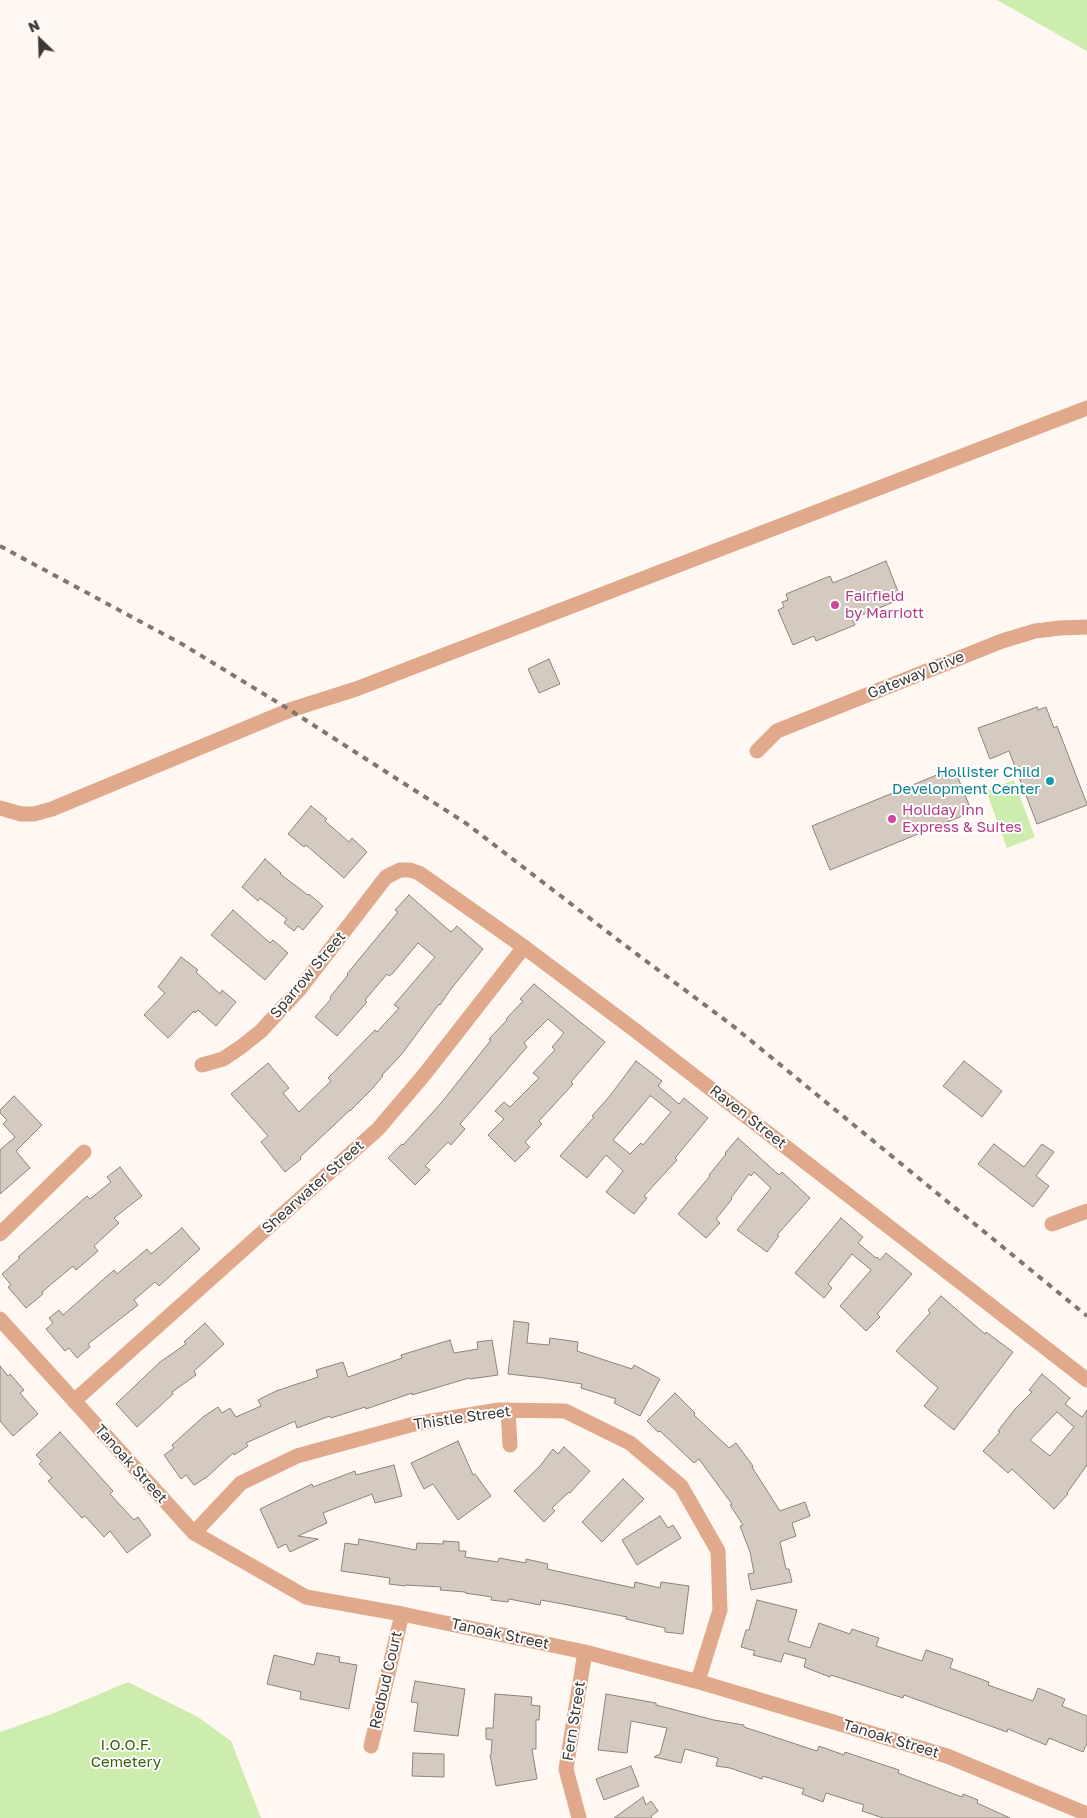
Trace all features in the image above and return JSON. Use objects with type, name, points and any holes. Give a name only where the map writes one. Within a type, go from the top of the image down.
[{"type":"street","points":[[0,808],[21,814],[34,814],[52,809],[290,710],[356,689],[1087,408]]},
{"type":"street","name":"Gateway Drive","points":[[757,751],[777,731],[994,644],[1035,631],[1087,627]]},
{"type":"street","name":"Raven Street","points":[[400,870],[410,870],[419,873],[524,947],[636,1031],[1087,1380]]},
{"type":"street","name":"Sparrow Street","points":[[202,1065],[223,1059],[260,1031],[299,990],[386,877],[400,870]]},
{"type":"street","name":"Shearwater Street","points":[[74,1401],[378,1129],[424,1075],[524,947]]},
{"type":"street","points":[[0,1234],[84,1152]]},
{"type":"street","points":[[1052,1224],[1087,1211]]},
{"type":"street","name":"Tanoak Street","points":[[0,1319],[194,1533],[306,1597],[402,1614],[585,1652],[698,1681],[947,1756],[1087,1814]]},
{"type":"street","name":"Thistle Street","points":[[194,1533],[241,1483],[297,1456],[414,1424],[499,1410],[565,1411],[630,1443],[680,1486],[718,1551],[720,1610],[698,1681]]},
{"type":"street","points":[[508,1410],[510,1445]]},
{"type":"street","name":"Redbud Court","points":[[371,1746],[402,1614]]},
{"type":"street","name":"Fern Street","points":[[579,1818],[566,1770],[585,1652]]},
{"type":"green space","points":[[997,0],[1087,0],[1087,51],[1085,50]]},
{"type":"green space","points":[[1014,780],[1035,837],[1007,848],[986,791]]},
{"type":"green space","name":"I.O.O.F. Cemetery","points":[[128,1682],[198,1717],[231,1741],[261,1818],[0,1818],[0,1732],[54,1713]]},
{"type":"building","name":"Fairfield by Marriott","points":[[886,561],[901,599],[852,619],[855,625],[816,641],[814,636],[793,645],[778,610],[784,607],[782,602],[788,600],[786,594],[830,576],[833,583]]},
{"type":"building","points":[[549,659],[560,684],[539,693],[528,669]]},
{"type":"building","name":"Hollister Child Development Center","points":[[1037,707],[1038,710],[1046,707],[1054,728],[1057,726],[1087,805],[1037,824],[1009,751],[990,759],[978,728]]},
{"type":"building","name":"Holiday Inn Express & Suites","points":[[954,768],[972,812],[830,870],[812,826]]},
{"type":"building","points":[[311,806],[327,819],[325,821],[349,842],[352,838],[367,852],[344,878],[306,845],[304,847],[288,834]]},
{"type":"building","points":[[265,859],[280,874],[323,906],[303,930],[298,926],[294,931],[284,923],[287,919],[260,898],[258,901],[242,887]]},
{"type":"building","points":[[409,895],[451,932],[457,926],[483,949],[401,1055],[372,1089],[300,1157],[301,1159],[285,1172],[261,1142],[268,1136],[231,1094],[268,1063],[289,1088],[283,1093],[299,1112],[331,1081],[328,1078],[375,1030],[377,1032],[399,1008],[394,1005],[435,957],[418,943],[393,973],[389,976],[387,974],[365,1000],[367,1002],[337,1036],[315,1017],[331,999],[330,997],[347,974],[398,912],[395,910]]},
{"type":"building","points":[[233,910],[270,943],[273,940],[288,953],[265,980],[211,935]]},
{"type":"building","points":[[181,957],[198,970],[196,972],[220,994],[222,990],[236,1002],[216,1026],[198,1010],[195,1013],[194,1011],[168,1038],[144,1015],[165,993],[158,987]]},
{"type":"building","points":[[534,984],[605,1042],[571,1082],[573,1084],[539,1121],[542,1124],[525,1142],[530,1147],[515,1162],[488,1135],[504,1119],[495,1111],[504,1102],[510,1107],[539,1078],[533,1073],[555,1050],[552,1047],[564,1033],[548,1019],[524,1043],[527,1047],[460,1124],[465,1129],[451,1145],[448,1142],[425,1166],[430,1170],[415,1185],[388,1158],[403,1145],[442,1102],[491,1040],[489,1039],[523,1001],[520,999]]},
{"type":"building","points":[[636,1061],[662,1081],[658,1086],[679,1104],[684,1098],[708,1118],[675,1158],[677,1160],[644,1196],[647,1198],[634,1214],[606,1192],[623,1171],[606,1155],[587,1178],[560,1156]],"holes":[[[651,1096],[671,1112],[643,1145],[641,1143],[630,1154],[613,1140]]]},
{"type":"building","points":[[964,1061],[1002,1091],[982,1117],[943,1086]]},
{"type":"building","points":[[14,1096],[42,1125],[16,1151],[30,1168],[0,1194],[0,1150],[15,1137],[3,1124],[7,1120],[0,1113],[0,1110]]},
{"type":"building","points":[[738,1138],[779,1175],[782,1172],[810,1198],[777,1235],[779,1236],[767,1252],[737,1230],[771,1188],[754,1172],[751,1176],[749,1174],[731,1198],[716,1219],[720,1223],[706,1238],[678,1214],[710,1176],[725,1153]]},
{"type":"building","points":[[994,1144],[1024,1167],[1042,1144],[1054,1152],[1036,1176],[1049,1186],[1033,1207],[978,1164]]},
{"type":"building","points":[[120,1167],[142,1196],[114,1218],[119,1223],[94,1246],[98,1251],[76,1270],[73,1266],[26,1308],[8,1287],[11,1285],[2,1274],[20,1258],[18,1257],[87,1196],[90,1199],[111,1182],[107,1177]]},
{"type":"building","points":[[841,1218],[863,1237],[858,1243],[876,1258],[880,1260],[886,1253],[912,1274],[877,1314],[880,1317],[866,1331],[840,1306],[871,1270],[852,1254],[828,1284],[832,1288],[824,1298],[795,1273]]},
{"type":"building","points":[[182,1228],[200,1249],[159,1286],[155,1282],[134,1300],[138,1305],[88,1344],[90,1347],[77,1358],[69,1348],[65,1351],[46,1329],[53,1323],[49,1318],[59,1310],[63,1315],[114,1270],[117,1274],[147,1249],[151,1254]]},
{"type":"building","points":[[941,1296],[985,1334],[986,1332],[1013,1352],[954,1430],[924,1406],[938,1388],[896,1351],[930,1313],[928,1310]]},
{"type":"building","points":[[514,1321],[529,1323],[527,1343],[549,1345],[550,1338],[578,1342],[577,1351],[632,1369],[634,1365],[660,1379],[640,1416],[614,1403],[616,1399],[581,1388],[582,1384],[508,1374]]},
{"type":"building","points":[[205,1323],[224,1344],[194,1371],[196,1375],[172,1392],[173,1394],[137,1427],[116,1404],[160,1362],[186,1344],[184,1342]]},
{"type":"building","points":[[450,1340],[454,1353],[478,1349],[477,1342],[492,1340],[498,1375],[469,1378],[412,1395],[412,1393],[366,1409],[365,1407],[331,1418],[330,1416],[297,1428],[295,1421],[246,1443],[248,1446],[234,1455],[233,1453],[207,1477],[194,1485],[186,1475],[181,1479],[164,1455],[174,1448],[172,1445],[203,1417],[218,1407],[222,1413],[230,1408],[236,1417],[261,1406],[258,1400],[276,1391],[318,1377],[316,1370],[343,1362],[348,1377],[402,1358],[401,1355]]},
{"type":"building","points":[[0,1366],[24,1390],[20,1393],[38,1414],[13,1436],[0,1421]]},
{"type":"building","points":[[1042,1374],[1070,1398],[1065,1404],[1082,1417],[1087,1410],[1087,1465],[1068,1494],[1054,1509],[1012,1469],[1008,1473],[983,1451],[1000,1432],[998,1431],[1015,1409],[1032,1392],[1029,1390]],"holes":[[[1057,1412],[1074,1427],[1050,1456],[1030,1440]]]},
{"type":"building","points":[[675,1393],[695,1413],[694,1415],[729,1448],[736,1443],[753,1466],[780,1511],[805,1502],[810,1516],[792,1523],[796,1536],[780,1542],[786,1569],[789,1569],[792,1582],[751,1590],[748,1574],[754,1573],[750,1552],[740,1526],[743,1525],[730,1505],[732,1504],[699,1459],[694,1463],[647,1421]]},
{"type":"building","points":[[60,1432],[113,1491],[110,1494],[134,1520],[138,1517],[151,1535],[127,1553],[110,1531],[104,1537],[85,1516],[82,1518],[48,1481],[52,1478],[39,1464],[42,1461],[36,1455]]},
{"type":"building","points":[[458,1441],[473,1475],[475,1474],[491,1496],[458,1520],[433,1484],[424,1489],[411,1463]]},
{"type":"building","points":[[564,1447],[590,1471],[570,1493],[552,1508],[555,1511],[544,1522],[514,1491],[540,1466],[553,1449],[558,1454]]},
{"type":"building","points":[[394,1465],[402,1496],[375,1503],[372,1494],[323,1513],[327,1523],[298,1536],[318,1539],[290,1552],[286,1544],[278,1548],[260,1509],[312,1484],[313,1487],[355,1471],[356,1475]]},
{"type":"building","points":[[623,1479],[644,1499],[602,1542],[582,1522]]},
{"type":"building","points":[[660,1516],[668,1528],[673,1525],[681,1538],[637,1565],[622,1540]]},
{"type":"building","points":[[359,1539],[416,1550],[417,1543],[443,1544],[443,1541],[459,1542],[459,1551],[466,1551],[465,1557],[498,1562],[499,1558],[526,1563],[526,1559],[548,1564],[547,1569],[634,1588],[635,1582],[660,1588],[661,1582],[689,1586],[683,1634],[665,1632],[665,1628],[626,1619],[627,1617],[541,1600],[540,1605],[509,1599],[508,1602],[491,1600],[492,1597],[440,1590],[441,1587],[389,1584],[390,1578],[341,1571],[345,1543],[358,1545]]},
{"type":"building","points":[[757,1600],[797,1610],[788,1641],[810,1648],[819,1623],[850,1634],[852,1629],[879,1638],[876,1646],[922,1661],[926,1650],[953,1659],[950,1668],[989,1682],[988,1685],[1033,1701],[1038,1688],[1065,1699],[1062,1706],[1087,1716],[1087,1743],[1083,1752],[1049,1738],[1046,1745],[1008,1729],[1007,1732],[904,1695],[903,1698],[831,1675],[830,1677],[804,1667],[806,1659],[784,1653],[781,1662],[753,1655],[755,1651],[741,1647],[746,1630],[749,1630]]},
{"type":"building","points":[[317,1653],[340,1657],[339,1662],[357,1665],[349,1709],[300,1699],[301,1692],[267,1684],[274,1655],[314,1665]]},
{"type":"building","points":[[415,1681],[465,1689],[458,1736],[414,1731],[418,1703],[411,1702]]},
{"type":"building","points":[[495,1694],[532,1697],[531,1705],[540,1706],[539,1720],[536,1720],[536,1749],[532,1749],[537,1779],[496,1786],[490,1755],[492,1740],[486,1739],[486,1728],[493,1728]]},
{"type":"building","points":[[606,1694],[656,1703],[656,1705],[714,1720],[744,1725],[744,1727],[817,1751],[819,1746],[844,1755],[845,1752],[899,1770],[898,1773],[962,1797],[963,1794],[978,1800],[977,1803],[1010,1818],[883,1818],[862,1811],[864,1805],[826,1793],[823,1802],[802,1794],[804,1789],[763,1776],[762,1779],[730,1768],[716,1766],[718,1758],[685,1749],[681,1763],[654,1757],[660,1754],[667,1728],[631,1721],[627,1753],[598,1750]]},
{"type":"building","points":[[413,1753],[444,1754],[444,1777],[412,1776]]},
{"type":"building","points":[[631,1766],[639,1786],[604,1800],[596,1779]]},
{"type":"building","points":[[643,1797],[646,1805],[651,1801],[658,1811],[651,1816],[652,1818],[614,1818]]},
{"type":"railway","points":[[0,546],[182,644],[290,710],[467,824],[733,1026],[1087,1316]]},
{"type":"place","name":"Fairfield by Marriott","points":[[835,605]]},
{"type":"place","name":"Hollister Child Development Center","points":[[1050,781]]},
{"type":"place","name":"Holiday Inn Express & Suites","points":[[892,819]]}]
